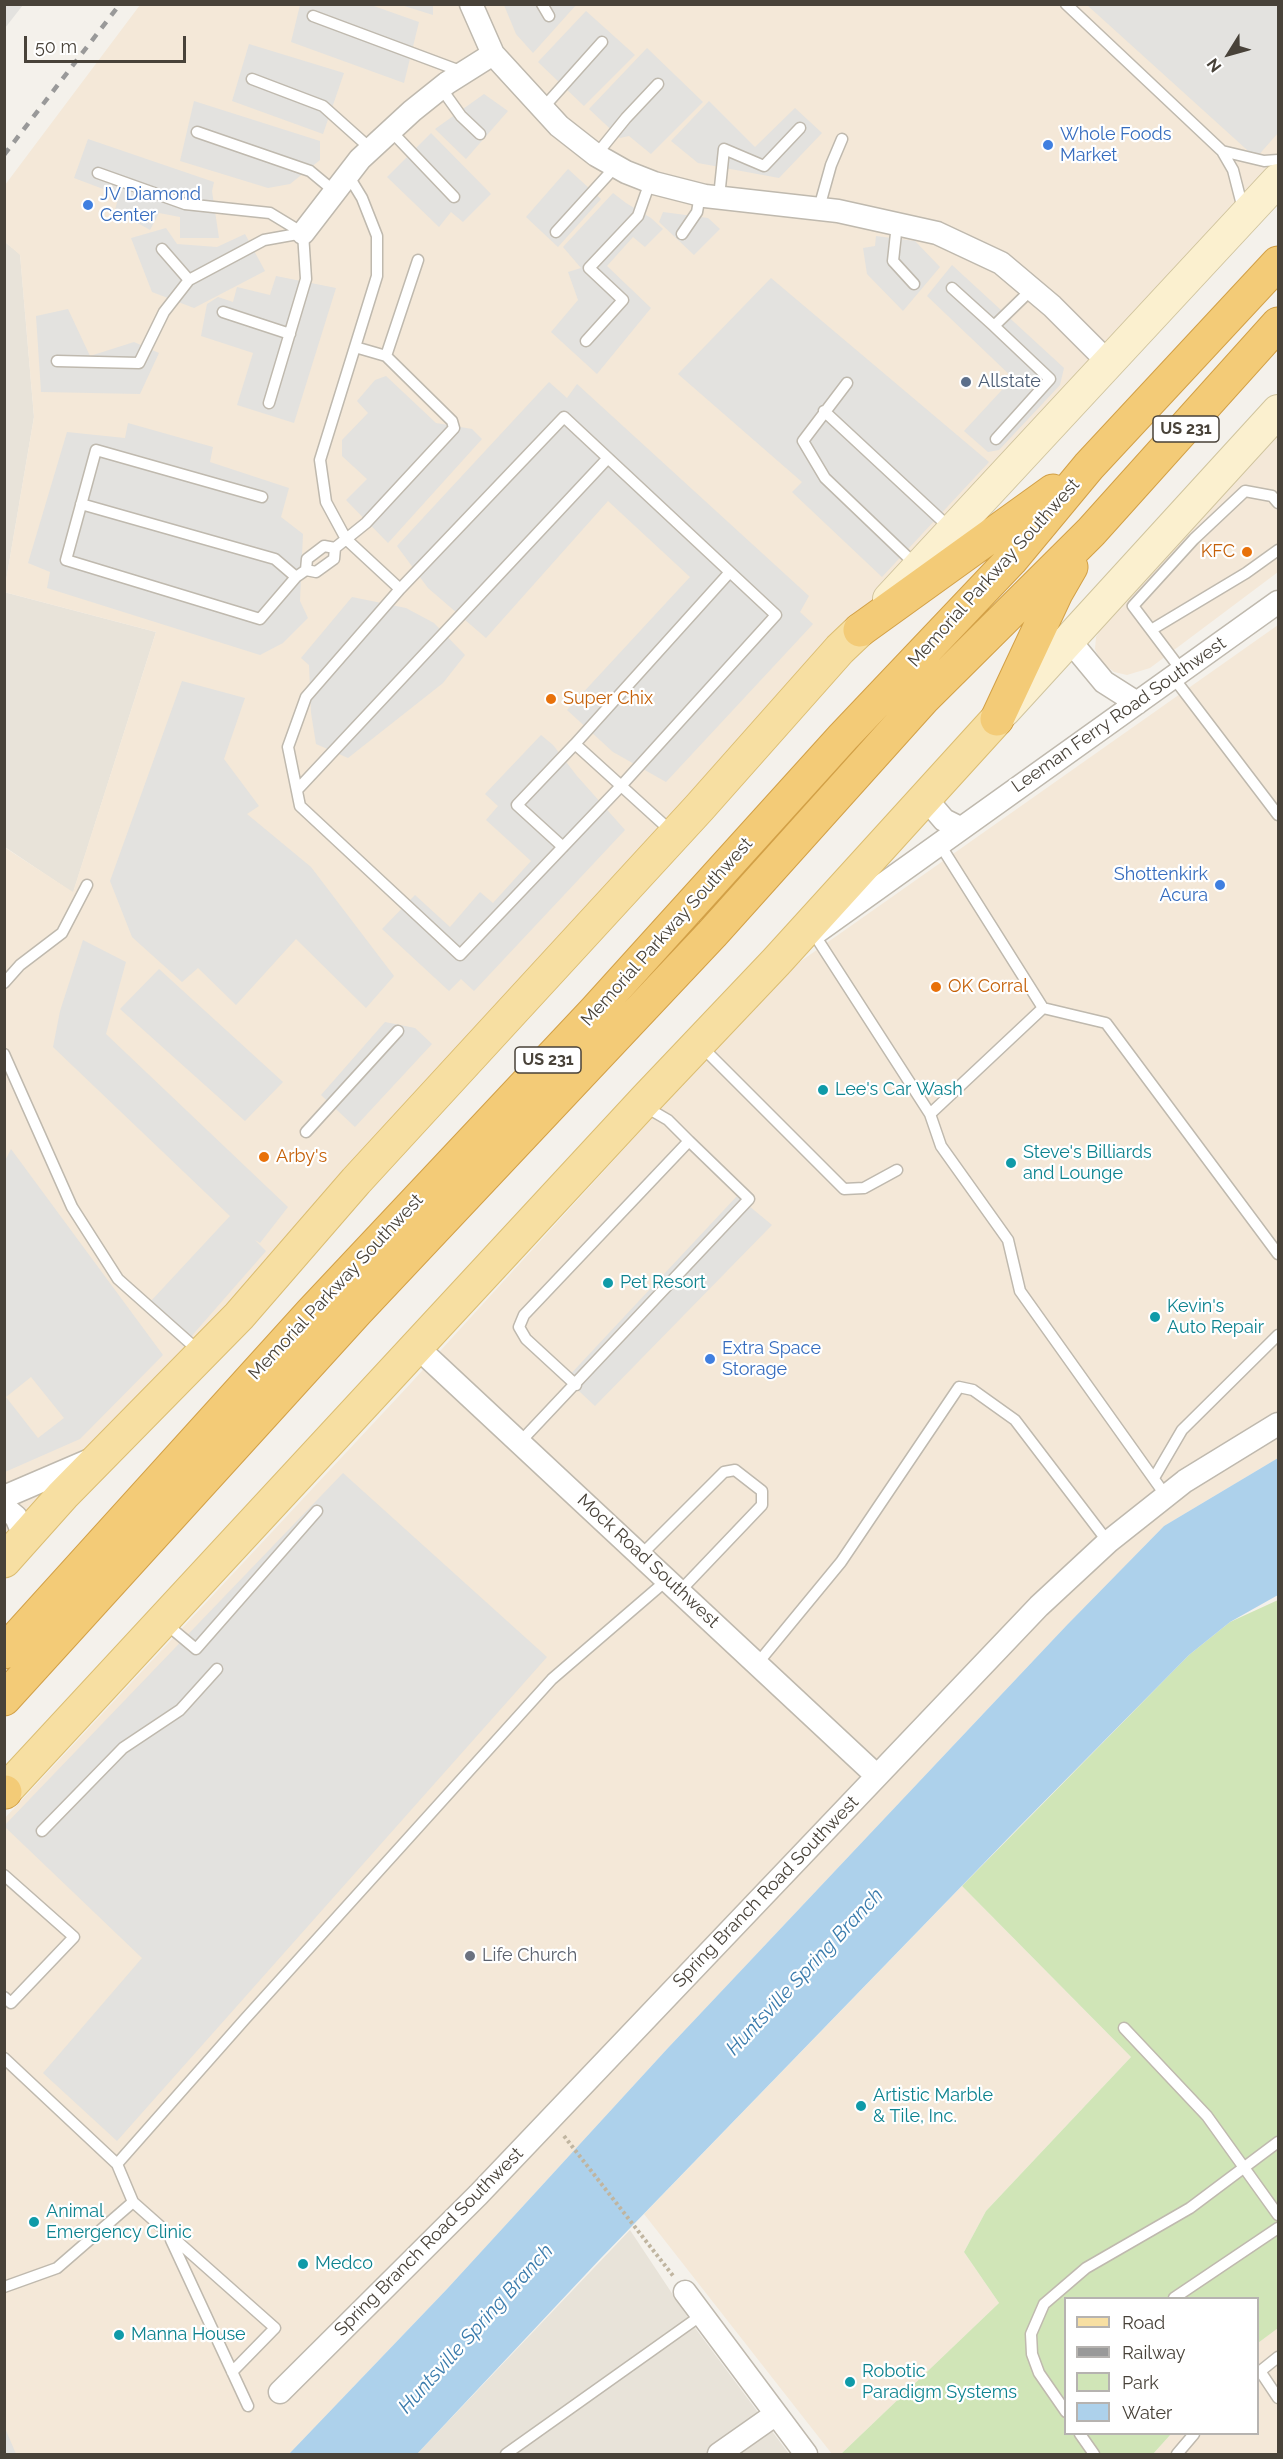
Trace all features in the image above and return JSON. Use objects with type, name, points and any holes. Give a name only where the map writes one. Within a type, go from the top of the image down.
[{"type":"highway","name":"Memorial Parkway Southwest","points":[[4,1652],[311,1313],[595,1011],[843,737],[1011,560],[1089,466],[1278,263]]},
{"type":"highway","name":"Memorial Parkway Southwest","points":[[4,1700],[357,1311],[712,934],[924,698],[1091,532],[1278,324]]},
{"type":"highway","points":[[860,630],[1089,466]]},
{"type":"highway","points":[[997,719],[1056,593],[1091,532]]},
{"type":"main road","points":[[15,1550],[105,1453],[239,1316],[356,1181],[674,835],[840,649],[1278,180]]},
{"type":"main road","points":[[5,1792],[776,962],[1070,641],[1124,598],[1233,483],[1278,411]]},
{"type":"street","points":[[471,4],[493,54],[559,126],[616,166],[651,182],[710,196],[819,208],[937,233],[1001,263],[1032,289],[1108,362]]},
{"type":"street","points":[[303,233],[341,183],[371,149],[441,88],[493,54]]},
{"type":"street","name":"Leeman Ferry Road Southwest","points":[[776,962],[1278,602]]},
{"type":"street","points":[[1070,641],[1104,682],[1137,703]]},
{"type":"street","points":[[926,799],[944,820],[960,828]]},
{"type":"street","name":"Mock Road Southwest","points":[[417,1347],[521,1441],[877,1776]]},
{"type":"street","name":"Spring Branch Road Southwest","points":[[280,2392],[478,2195],[1039,1606],[1108,1542],[1160,1487],[1185,1481],[1278,1424]]},
{"type":"street","points":[[4,1497],[105,1453]]},
{"type":"street","points":[[4,1508],[16,1517],[15,1550]]},
{"type":"street","points":[[685,2292],[806,2454]]},
{"type":"street","points":[[719,2454],[776,2414]]},
{"type":"lane","points":[[542,4],[549,16]]},
{"type":"lane","points":[[1066,4],[1222,151],[1233,170],[1240,190],[1244,218]]},
{"type":"lane","points":[[313,16],[464,72]]},
{"type":"lane","points":[[543,108],[602,42]]},
{"type":"lane","points":[[252,79],[323,106],[371,149]]},
{"type":"lane","points":[[596,154],[658,84]]},
{"type":"lane","points":[[441,88],[461,116],[480,134]]},
{"type":"lane","points":[[682,234],[710,196],[724,148],[764,166],[800,128]]},
{"type":"lane","points":[[391,131],[454,197]]},
{"type":"lane","points":[[197,132],[341,183],[362,198],[377,236],[377,276],[320,460],[326,502],[346,539],[400,589]]},
{"type":"lane","points":[[819,208],[831,165],[842,139]]},
{"type":"lane","points":[[1222,151],[1264,161],[1278,160]]},
{"type":"lane","points":[[555,232],[616,166]]},
{"type":"lane","points":[[98,173],[185,204],[270,213],[303,233]]},
{"type":"lane","points":[[586,341],[623,300],[589,268],[638,216],[651,182]]},
{"type":"lane","points":[[897,224],[893,261],[914,284]]},
{"type":"lane","points":[[57,361],[139,363],[164,312],[189,280],[264,240],[303,233]]},
{"type":"lane","points":[[268,404],[306,279],[303,233]]},
{"type":"lane","points":[[162,249],[189,280]]},
{"type":"lane","points":[[386,356],[418,260]]},
{"type":"lane","points":[[952,288],[1050,379],[996,439]]},
{"type":"lane","points":[[994,326],[1032,289]]},
{"type":"lane","points":[[223,312],[290,334]]},
{"type":"lane","points":[[306,570],[316,572],[334,559],[335,548],[366,523],[453,428],[452,421],[386,356],[355,347]]},
{"type":"lane","points":[[847,382],[803,441],[825,478],[919,567]]},
{"type":"lane","points":[[824,411],[952,531]]},
{"type":"lane","points":[[564,417],[730,572],[776,615],[621,786],[460,955],[300,806],[288,747],[306,697],[400,589],[564,417]]},
{"type":"lane","points":[[262,497],[96,450],[66,560],[260,619],[296,577],[306,570],[308,559],[324,546],[335,548]]},
{"type":"lane","points":[[297,790],[608,458]]},
{"type":"lane","points":[[1233,483],[1272,496],[1278,503]]},
{"type":"lane","points":[[81,504],[275,559],[296,577]]},
{"type":"lane","points":[[1151,630],[1246,573],[1278,550]]},
{"type":"lane","points":[[563,847],[517,805],[730,572]]},
{"type":"lane","points":[[1124,598],[1151,630],[1178,674],[1278,815]]},
{"type":"lane","points":[[575,744],[674,835]]},
{"type":"lane","points":[[939,843],[1043,1008],[1106,1023],[1278,1254]]},
{"type":"lane","points":[[4,983],[20,965],[62,933],[87,885]]},
{"type":"lane","points":[[814,934],[930,1114],[940,1146],[1008,1240],[1020,1291],[1160,1487]]},
{"type":"lane","points":[[930,1114],[1043,1008]]},
{"type":"lane","points":[[306,1132],[398,1031]]},
{"type":"lane","points":[[698,1044],[844,1189],[864,1188],[897,1170]]},
{"type":"lane","points":[[4,1054],[72,1207],[118,1279],[202,1354]]},
{"type":"lane","points":[[521,1441],[749,1199],[668,1120],[641,1105]]},
{"type":"lane","points":[[576,1385],[525,1339],[519,1328],[524,1315],[689,1141]]},
{"type":"lane","points":[[1160,1487],[1182,1430],[1278,1335]]},
{"type":"lane","points":[[757,1664],[841,1562],[959,1387],[973,1390],[1015,1420],[1108,1542]]},
{"type":"lane","points":[[117,2164],[552,1679],[674,1586],[762,1505],[762,1491],[735,1470],[724,1472],[641,1555]]},
{"type":"lane","points":[[163,1621],[196,1650],[317,1511]]},
{"type":"lane","points":[[42,1831],[123,1748],[180,1710],[218,1669]]},
{"type":"lane","points":[[4,1875],[74,1937],[11,2003],[4,1997]]},
{"type":"lane","points":[[1124,2028],[1208,2116],[1278,2215]]},
{"type":"lane","points":[[4,2058],[117,2164],[133,2202],[275,2328],[232,2372]]},
{"type":"lane","points":[[1064,2410],[1039,2373],[1032,2354],[1031,2334],[1044,2304],[1086,2268],[1191,2208],[1278,2142]]},
{"type":"lane","points":[[4,2287],[57,2268],[133,2202]]},
{"type":"lane","points":[[1175,2297],[1278,2228]]},
{"type":"lane","points":[[168,2235],[248,2406]]},
{"type":"lane","points":[[506,2454],[703,2314]]},
{"type":"lane","points":[[1278,2357],[1259,2372],[1278,2398]]},
{"type":"lane","points":[[1081,2435],[1094,2454]]},
{"type":"lane","points":[[1177,2454],[1192,2435]]},
{"type":"path","points":[[562,2133],[685,2292]]},
{"type":"shaded area","points":[[4,5],[23,5],[5,28]]},
{"type":"shaded area","points":[[140,5],[1278,5],[1278,156],[232,1303],[5,1536],[4,847],[73,892],[156,632],[4,592],[34,417],[20,255],[5,242],[5,185]]},
{"type":"shaded area","points":[[300,5],[371,5],[419,22],[404,83],[291,42]]},
{"type":"shaded area","points":[[401,5],[433,5],[433,15]]},
{"type":"shaded area","points":[[504,5],[576,5],[533,53],[516,34]]},
{"type":"shaded area","points":[[1087,5],[1278,5],[1278,133],[1256,158]]},
{"type":"shaded area","points":[[586,11],[635,55],[584,106],[538,62]]},
{"type":"shaded area","points":[[249,44],[344,73],[323,134],[232,101]]},
{"type":"shaded area","points":[[647,48],[703,102],[651,154],[629,136],[620,138],[589,109]]},
{"type":"shaded area","points":[[484,94],[508,111],[466,159],[435,129]]},
{"type":"shaded area","points":[[194,101],[320,141],[320,160],[290,184],[268,188],[180,161]]},
{"type":"shaded area","points":[[709,101],[755,147],[795,108],[822,133],[779,178],[698,163],[671,141]]},
{"type":"shaded area","points":[[431,133],[491,194],[463,222],[451,212],[439,227],[387,177]]},
{"type":"shaded area","points":[[88,139],[214,182],[212,191],[219,238],[180,238],[180,217],[159,213],[150,230],[115,210],[119,195],[74,178]]},
{"type":"shaded area","points":[[568,169],[601,199],[558,247],[526,217]]},
{"type":"shaded area","points":[[613,193],[651,218],[663,229],[645,247],[633,237],[607,266],[651,308],[597,374],[551,332],[578,300],[568,272],[581,268],[563,247]]},
{"type":"shaded area","points":[[663,212],[708,218],[720,229],[694,255],[659,222]]},
{"type":"shaded area","points":[[166,228],[177,244],[217,247],[245,234],[265,271],[194,308],[152,292],[131,238]]},
{"type":"shaded area","points":[[876,236],[915,241],[940,267],[903,311],[867,274],[863,248],[875,246]]},
{"type":"shaded area","points":[[5,242],[20,254],[34,417],[5,587]]},
{"type":"shaded area","points":[[952,265],[1064,368],[1060,385],[999,450],[988,452],[964,431],[1013,378],[927,296]]},
{"type":"shaded area","points":[[276,276],[336,288],[294,423],[237,405],[253,353],[201,336],[207,304],[218,297],[233,302],[237,287],[270,295]]},
{"type":"shaded area","points":[[771,278],[989,462],[882,577],[792,492],[802,482],[678,374]]},
{"type":"shaded area","points":[[68,309],[90,356],[134,342],[159,353],[140,394],[41,392],[36,316]]},
{"type":"shaded area","points":[[386,376],[436,423],[472,429],[482,439],[388,543],[346,500],[367,479],[342,456],[342,440],[368,413],[357,401],[375,380]]},
{"type":"shaded area","points":[[549,382],[567,398],[577,384],[809,596],[800,612],[813,624],[666,782],[613,752],[567,710],[690,577],[608,501],[486,638],[428,588],[397,546]]},
{"type":"shaded area","points":[[128,423],[213,447],[210,462],[289,488],[281,517],[303,534],[300,601],[308,618],[283,643],[260,655],[47,588],[50,572],[28,563],[67,432],[125,438]]},
{"type":"shaded area","points":[[1278,435],[1278,572],[1150,668],[1127,675],[1114,672],[1101,662],[1095,649],[1096,637],[1102,627]]},
{"type":"shaded area","points":[[4,592],[156,632],[73,893],[5,847]]},
{"type":"shaded area","points":[[352,597],[406,608],[434,623],[465,655],[443,683],[348,758],[316,744],[311,713],[309,665],[301,658]]},
{"type":"shaded area","points":[[1278,625],[1278,1458],[1164,1526],[1066,1626],[667,2049],[447,2289],[289,2454],[5,2454],[4,1819],[411,1383],[784,973]]},
{"type":"shaded area","points":[[182,681],[245,698],[224,759],[259,806],[247,814],[311,867],[394,976],[366,1008],[296,939],[236,1005],[198,968],[182,982],[132,937],[110,881]]},
{"type":"shaded area","points":[[541,735],[553,745],[625,830],[474,991],[461,979],[449,991],[382,929],[415,895],[450,927],[480,892],[493,903],[531,861],[486,820],[498,806],[485,794]]},
{"type":"shaded area","points":[[83,940],[126,962],[106,1034],[288,1207],[260,1243],[255,1240],[266,1251],[189,1339],[151,1301],[230,1216],[53,1047],[60,1011]]},
{"type":"shaded area","points":[[159,969],[283,1082],[245,1121],[120,1009]]},
{"type":"shaded area","points":[[385,1022],[415,1028],[432,1044],[355,1127],[321,1095]]},
{"type":"shaded area","points":[[11,1149],[163,1355],[80,1439],[5,1472],[4,1163]],"holes":[[[31,1377],[64,1418],[38,1438],[6,1397]]]},
{"type":"shaded area","points":[[737,1196],[772,1225],[595,1406],[566,1379]]},
{"type":"shaded area","points":[[343,1473],[547,1657],[117,2141],[43,2073],[142,1958],[4,1826]]},
{"type":"shaded area","points":[[962,1886],[1131,2057],[986,2211],[964,2252],[999,2303],[841,2454],[832,2454],[644,2214]]},
{"type":"shaded area","points":[[630,2230],[693,2325],[789,2454],[417,2454]]},
{"type":"shaded area","points":[[1278,2327],[1278,2454],[1153,2454],[1170,2435],[1259,2435],[1259,2342]]},
{"type":"shaded area","points":[[5,2428],[16,2454],[5,2454]]},
{"type":"green space","points":[[1278,1600],[1278,2328],[1259,2342],[1259,2297],[1064,2297],[1064,2435],[1170,2435],[1153,2454],[841,2454],[999,2303],[964,2252],[986,2211],[1131,2057],[962,1886],[1189,1655],[1230,1622]]},
{"type":"water","name":"Huntsville Spring Branch","points":[[1278,1458],[1278,1595],[1230,1622],[1189,1655],[601,2258],[417,2454],[289,2454],[447,2289],[667,2049],[1066,1626],[1164,1526]]},
{"type":"railway","points":[[4,155],[120,4]]},
{"type":"place","name":"Whole Foods Market","points":[[1048,145]]},
{"type":"place","name":"JV Diamond Center","points":[[88,205]]},
{"type":"place","name":"Allstate","points":[[966,382]]},
{"type":"place","name":"KFC","points":[[1247,552]]},
{"type":"place","name":"Super Chix","points":[[551,699]]},
{"type":"place","name":"Shottenkirk Acura","points":[[1220,885]]},
{"type":"place","name":"OK Corral","points":[[936,987]]},
{"type":"place","name":"Lee's Car Wash","points":[[823,1090]]},
{"type":"place","name":"Arby's","points":[[264,1157]]},
{"type":"place","name":"Steve's Billiards and Lounge","points":[[1011,1163]]},
{"type":"place","name":"Pet Resort","points":[[608,1283]]},
{"type":"place","name":"Kevin's Auto Repair","points":[[1155,1317]]},
{"type":"place","name":"Extra Space Storage","points":[[710,1359]]},
{"type":"place","name":"Life Church","points":[[470,1956]]},
{"type":"place","name":"Artistic Marble & Tile, Inc.","points":[[861,2106]]},
{"type":"place","name":"Animal Emergency Clinic","points":[[34,2222]]},
{"type":"place","name":"Medco","points":[[303,2264]]},
{"type":"place","name":"Manna House","points":[[119,2335]]},
{"type":"place","name":"Robotic Paradigm Systems","points":[[850,2382]]}]
